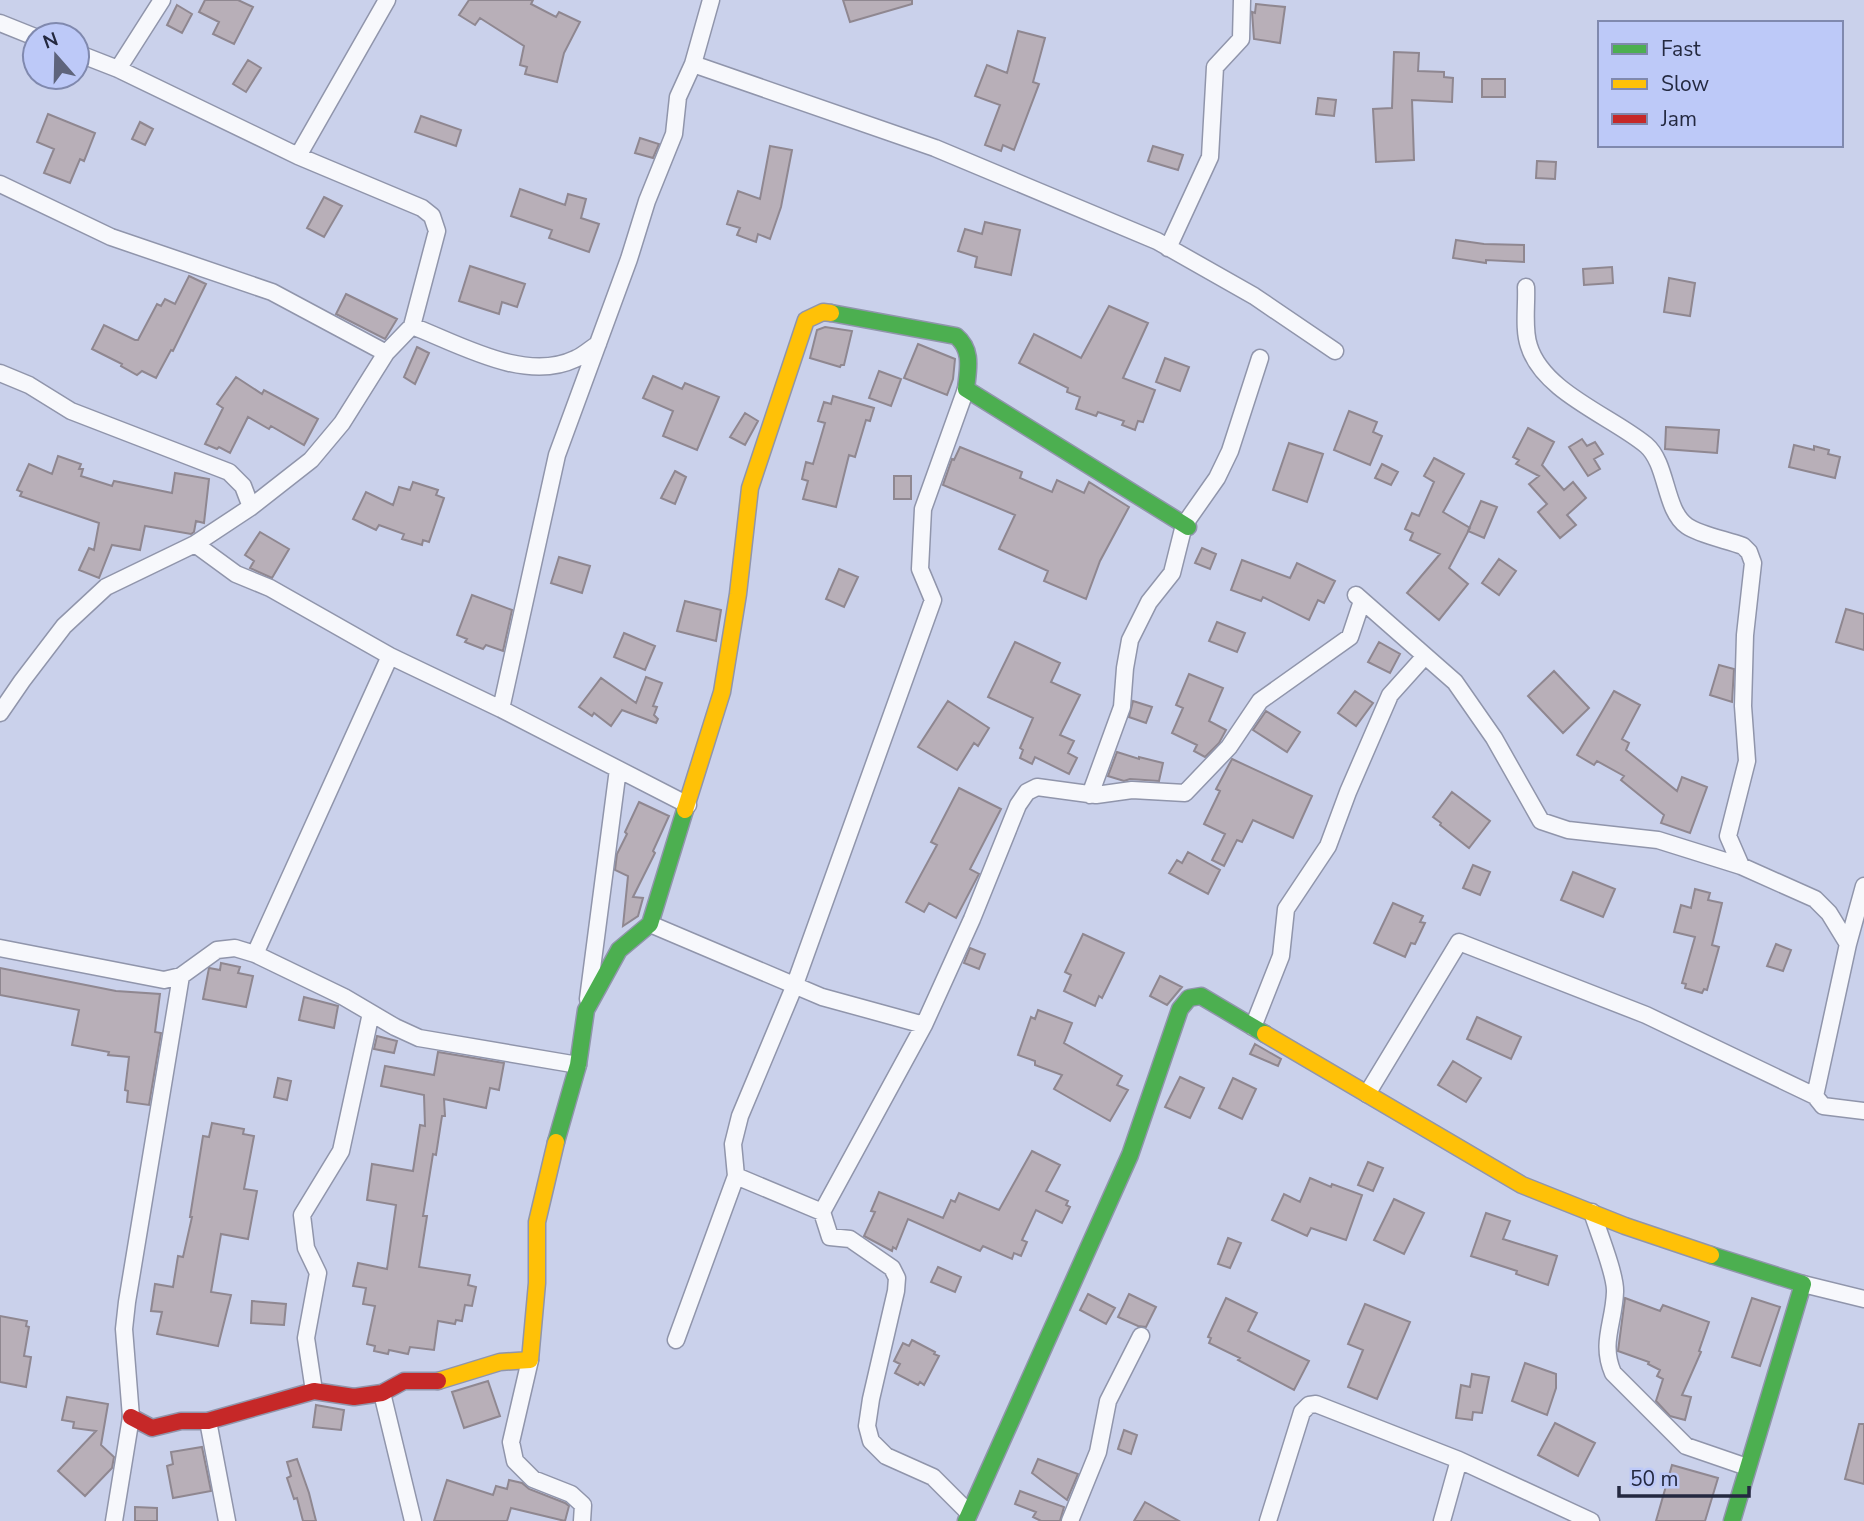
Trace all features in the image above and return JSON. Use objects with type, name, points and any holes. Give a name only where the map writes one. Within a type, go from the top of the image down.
[{"type":"street","points":[[118,69],[162,0]]},
{"type":"street","points":[[298,156],[387,0]]},
{"type":"street","points":[[501,709],[557,455],[647,201],[674,134],[678,97],[693,64],[711,0]]},
{"type":"street","points":[[1168,248],[1210,158],[1214,67],[1241,39],[1242,0]]},
{"type":"street","points":[[0,23],[21,31]]},
{"type":"street","points":[[0,713],[64,626],[106,587],[195,544],[251,507],[311,460],[342,423],[386,353],[412,326],[437,231],[432,216],[422,208],[298,156],[91,58]]},
{"type":"street","points":[[693,64],[935,148],[1168,248],[1254,296],[1335,351]]},
{"type":"street","points":[[0,184],[111,236],[272,292],[386,353]]},
{"type":"street","points":[[1526,286],[1528,344],[1536,362],[1557,384],[1647,446],[1656,457],[1679,519],[1688,527],[1743,546],[1749,552],[1753,563],[1745,623],[1743,706],[1747,761],[1728,836],[1741,866]]},
{"type":"street","points":[[586,1010],[619,950],[650,924],[688,805],[722,692],[738,594],[750,488],[806,320],[823,312],[957,336],[965,341],[969,349],[966,389],[923,509],[920,569],[933,600],[794,987],[740,1116],[733,1144],[736,1176],[677,1340]]},
{"type":"street","points":[[412,326],[511,365],[546,367],[575,359],[597,344]]},
{"type":"street","points":[[1090,794],[1122,707],[1130,640],[1149,603],[1172,573],[1186,526],[1217,478],[1230,451],[1259,358]]},
{"type":"street","points":[[0,373],[29,386],[71,411],[229,472],[243,486],[251,507]]},
{"type":"street","points":[[966,389],[1186,526]]},
{"type":"street","points":[[195,544],[236,574],[270,587],[390,656],[501,709],[688,805]]},
{"type":"street","points":[[1848,944],[1829,913],[1815,899],[1741,866],[1658,840],[1568,830],[1541,821],[1494,738],[1455,682],[1359,598],[1350,636],[1260,701],[1230,747],[1185,793],[1132,790],[1096,796],[1037,787],[1027,792],[1018,805],[972,919],[924,1025],[822,1212],[830,1237],[850,1239],[892,1268],[897,1278],[870,1399],[867,1426],[871,1441],[886,1455],[933,1478],[968,1517],[1130,1155],[1180,1009],[1189,998],[1201,996],[1522,1185],[1592,1212],[1803,1284],[1864,1299]]},
{"type":"street","points":[[255,954],[390,656]]},
{"type":"street","points":[[1253,1027],[1281,956],[1286,909],[1328,846],[1390,695],[1425,656]]},
{"type":"street","points":[[582,1521],[583,1505],[571,1494],[533,1479],[515,1461],[511,1442],[530,1360],[537,1283],[537,1222],[548,1171],[578,1065],[618,769]]},
{"type":"street","points":[[1815,1096],[1848,944],[1864,886]]},
{"type":"street","points":[[650,924],[794,987],[924,1025]]},
{"type":"street","points":[[1367,1094],[1459,942],[1646,1015],[1815,1096],[1823,1106],[1864,1111]]},
{"type":"street","points":[[0,948],[164,980],[181,976],[217,950],[235,948],[255,954],[344,997],[419,1038],[578,1065]]},
{"type":"street","points":[[114,1521],[131,1417],[124,1329],[181,976]]},
{"type":"street","points":[[314,1391],[306,1338],[318,1273],[306,1248],[302,1215],[341,1152],[371,1013]]},
{"type":"street","points":[[736,1176],[822,1212]]},
{"type":"street","points":[[1592,1212],[1615,1290],[1606,1346],[1613,1374],[1686,1446],[1747,1467]]},
{"type":"street","points":[[1732,1521],[1803,1284]]},
{"type":"street","points":[[1070,1521],[1098,1452],[1108,1401],[1141,1336]]},
{"type":"street","points":[[131,1417],[152,1428],[181,1421],[208,1421],[314,1391],[354,1397],[382,1393],[404,1381],[442,1381],[500,1362],[530,1360]]},
{"type":"street","points":[[382,1393],[413,1521]]},
{"type":"street","points":[[1268,1521],[1302,1412],[1309,1405],[1317,1404],[1459,1460],[1591,1521]]},
{"type":"street","points":[[208,1421],[227,1521]]},
{"type":"street","points":[[1441,1521],[1459,1460]]},
{"type":"building","points":[[205,0],[238,0],[253,7],[234,44],[213,34],[219,22],[199,12]]},
{"type":"building","points":[[469,0],[533,0],[531,4],[556,17],[559,12],[580,22],[564,53],[557,82],[525,74],[527,67],[520,65],[524,46],[480,18],[475,25],[459,15]]},
{"type":"building","points":[[843,0],[912,0],[912,4],[850,22]]},
{"type":"building","points":[[1256,4],[1285,7],[1280,43],[1254,39],[1252,12],[1255,13]]},
{"type":"building","points":[[177,5],[192,14],[182,33],[167,25]]},
{"type":"building","points":[[1018,31],[1045,38],[1033,82],[1039,84],[1014,150],[1003,145],[1001,151],[985,145],[1000,105],[975,96],[987,65],[1007,73]]},
{"type":"building","points":[[1394,52],[1419,53],[1418,71],[1444,72],[1444,77],[1453,78],[1452,102],[1412,100],[1414,160],[1376,162],[1373,109],[1392,108]]},
{"type":"building","points":[[248,60],[261,68],[246,92],[233,84]]},
{"type":"building","points":[[1482,79],[1505,79],[1505,97],[1482,97]]},
{"type":"building","points":[[1318,98],[1336,100],[1334,116],[1316,114]]},
{"type":"building","points":[[48,114],[95,133],[84,161],[80,159],[70,183],[44,173],[54,149],[37,142]]},
{"type":"building","points":[[421,116],[461,130],[456,146],[415,132]]},
{"type":"building","points":[[140,122],[153,129],[145,145],[132,139]]},
{"type":"building","points":[[640,138],[659,144],[653,158],[635,153]]},
{"type":"building","points":[[770,146],[792,150],[781,207],[770,239],[758,234],[756,242],[737,235],[740,228],[727,224],[738,191],[760,199]]},
{"type":"building","points":[[1153,146],[1183,155],[1178,170],[1148,161]]},
{"type":"building","points":[[1537,161],[1556,162],[1555,179],[1536,178]]},
{"type":"building","points":[[520,189],[565,205],[568,194],[586,199],[581,218],[599,224],[589,252],[549,238],[552,230],[511,216]]},
{"type":"building","points":[[324,197],[342,206],[324,237],[307,228]]},
{"type":"building","points":[[985,222],[1020,230],[1011,275],[975,267],[977,257],[958,251],[965,229],[982,234]]},
{"type":"building","points":[[1456,240],[1524,245],[1524,262],[1486,260],[1486,263],[1453,258]]},
{"type":"building","points":[[470,266],[525,284],[517,307],[502,302],[499,314],[459,301]]},
{"type":"building","points":[[1612,267],[1613,283],[1584,285],[1583,269]]},
{"type":"building","points":[[189,276],[206,284],[173,351],[171,350],[156,378],[142,371],[137,375],[92,349],[104,325],[138,340],[157,304],[161,306],[165,299],[175,304]]},
{"type":"building","points":[[1669,278],[1695,283],[1690,316],[1664,312]]},
{"type":"building","points":[[346,294],[397,319],[385,339],[336,314]]},
{"type":"building","points":[[1109,306],[1148,323],[1123,378],[1155,390],[1143,422],[1138,421],[1135,430],[1122,425],[1124,421],[1098,412],[1096,416],[1076,409],[1080,397],[1019,363],[1034,334],[1081,358]]},
{"type":"building","points":[[825,327],[852,331],[844,365],[840,367],[810,358],[817,330]]},
{"type":"building","points":[[918,344],[955,359],[953,379],[947,395],[904,378]]},
{"type":"building","points":[[417,347],[429,353],[415,384],[404,377]]},
{"type":"building","points":[[1165,358],[1189,367],[1180,391],[1156,382]]},
{"type":"building","points":[[879,371],[901,379],[891,406],[869,398]]},
{"type":"building","points":[[653,376],[682,389],[685,383],[719,397],[697,450],[663,436],[673,411],[643,398]]},
{"type":"building","points":[[236,377],[262,394],[264,390],[318,419],[304,445],[271,426],[269,429],[248,417],[230,453],[205,444],[223,408],[217,404]]},
{"type":"building","points":[[833,396],[874,408],[870,421],[866,420],[855,457],[849,455],[836,507],[803,499],[808,481],[802,479],[806,462],[813,464],[825,423],[818,421],[824,402],[831,404]]},
{"type":"building","points":[[1349,411],[1377,422],[1373,432],[1382,436],[1370,465],[1334,450]]},
{"type":"building","points":[[745,413],[758,421],[745,445],[730,437]]},
{"type":"building","points":[[1666,427],[1719,430],[1717,453],[1665,449]]},
{"type":"building","points":[[1528,428],[1554,442],[1542,465],[1564,490],[1573,482],[1586,498],[1567,515],[1576,525],[1560,538],[1538,512],[1547,504],[1529,484],[1539,476],[1516,464],[1519,460],[1513,457]]},
{"type":"building","points":[[1582,439],[1587,446],[1595,442],[1603,454],[1594,459],[1600,469],[1588,476],[1569,447]]},
{"type":"building","points":[[1289,443],[1323,454],[1307,502],[1273,490]]},
{"type":"building","points":[[1794,445],[1814,450],[1814,446],[1829,450],[1828,454],[1840,457],[1835,478],[1789,467]]},
{"type":"building","points":[[960,447],[1022,472],[1020,478],[1052,492],[1057,480],[1084,493],[1089,482],[1129,507],[1100,561],[1086,599],[1044,581],[1048,571],[999,549],[1015,515],[943,485],[952,459],[954,460]]},
{"type":"building","points":[[58,456],[81,464],[81,476],[112,486],[114,481],[172,493],[175,473],[209,479],[204,523],[196,521],[191,534],[145,526],[140,550],[112,545],[99,578],[79,570],[89,548],[94,550],[99,523],[20,496],[22,492],[17,490],[29,464],[52,474]]},
{"type":"building","points":[[1434,458],[1464,474],[1443,512],[1470,528],[1449,568],[1468,584],[1439,620],[1407,593],[1440,554],[1410,540],[1413,533],[1405,529],[1412,513],[1419,516],[1434,482],[1424,476]]},
{"type":"building","points":[[1382,464],[1398,472],[1391,485],[1375,478]]},
{"type":"building","points":[[675,471],[686,477],[675,504],[661,498]]},
{"type":"building","points":[[894,476],[911,476],[911,499],[894,499]]},
{"type":"building","points":[[413,482],[438,490],[436,495],[444,498],[429,542],[423,540],[422,545],[402,539],[404,534],[379,525],[376,530],[353,519],[366,492],[393,505],[399,487],[410,490]]},
{"type":"building","points":[[1481,501],[1497,507],[1484,538],[1468,531]]},
{"type":"building","points":[[260,532],[289,549],[272,578],[250,568],[254,561],[245,555]]},
{"type":"building","points":[[1202,548],[1216,554],[1210,569],[1195,563]]},
{"type":"building","points":[[559,557],[590,566],[582,593],[551,583]]},
{"type":"building","points":[[1499,559],[1516,571],[1499,595],[1482,583]]},
{"type":"building","points":[[1242,560],[1290,578],[1297,563],[1335,581],[1324,603],[1318,600],[1309,620],[1263,597],[1261,601],[1231,590]]},
{"type":"building","points":[[839,569],[858,577],[844,607],[826,599]]},
{"type":"building","points":[[472,595],[512,610],[503,651],[486,645],[483,649],[465,642],[467,639],[457,635]]},
{"type":"building","points":[[685,601],[721,610],[716,641],[677,631]]},
{"type":"building","points":[[1846,609],[1864,614],[1864,650],[1836,642]]},
{"type":"building","points":[[1217,622],[1245,633],[1237,652],[1209,641]]},
{"type":"building","points":[[624,633],[655,646],[645,670],[614,657]]},
{"type":"building","points":[[1015,642],[1060,663],[1051,682],[1080,695],[1060,735],[1074,741],[1068,753],[1077,758],[1069,774],[1035,757],[1032,764],[1020,758],[1023,750],[1020,748],[1033,718],[988,697]]},
{"type":"building","points":[[1379,642],[1400,654],[1390,673],[1368,662]]},
{"type":"building","points":[[1719,665],[1734,669],[1732,702],[1710,695]]},
{"type":"building","points":[[1554,671],[1589,708],[1563,733],[1528,696]]},
{"type":"building","points":[[1189,674],[1223,688],[1209,721],[1226,730],[1219,743],[1205,757],[1194,751],[1197,745],[1172,733],[1183,708],[1176,705]]},
{"type":"building","points":[[646,677],[662,683],[653,706],[657,707],[654,715],[658,719],[656,723],[622,710],[611,726],[594,713],[592,716],[579,707],[601,678],[636,703]]},
{"type":"building","points":[[1355,691],[1373,703],[1356,726],[1338,713]]},
{"type":"building","points":[[1614,691],[1640,705],[1622,739],[1629,743],[1626,750],[1677,791],[1682,777],[1707,787],[1690,833],[1661,823],[1664,815],[1621,780],[1624,776],[1597,761],[1594,765],[1577,755]]},
{"type":"building","points":[[948,701],[989,728],[978,746],[974,743],[957,770],[918,747]]},
{"type":"building","points":[[1133,701],[1152,707],[1146,723],[1129,717]]},
{"type":"building","points":[[1266,711],[1300,732],[1287,752],[1253,730]]},
{"type":"building","points":[[1117,752],[1163,763],[1159,781],[1124,781],[1108,776]]},
{"type":"building","points":[[1232,759],[1312,796],[1293,838],[1253,820],[1242,842],[1237,840],[1224,866],[1212,860],[1225,834],[1204,824],[1220,791],[1216,789]]},
{"type":"building","points":[[959,788],[1001,809],[970,869],[979,874],[956,918],[929,903],[924,912],[906,902],[937,845],[931,842]]},
{"type":"building","points":[[1452,792],[1490,821],[1469,848],[1433,817]]},
{"type":"building","points":[[639,802],[669,816],[653,851],[655,853],[633,897],[643,898],[638,916],[623,926],[628,876],[615,870],[617,854]]},
{"type":"building","points":[[1188,852],[1220,870],[1208,894],[1169,873],[1177,860],[1182,863]]},
{"type":"building","points":[[1473,865],[1490,872],[1480,895],[1463,888]]},
{"type":"building","points":[[1573,872],[1615,889],[1603,917],[1561,900]]},
{"type":"building","points":[[1695,889],[1710,893],[1708,900],[1722,903],[1712,945],[1719,947],[1707,990],[1704,989],[1702,993],[1685,988],[1686,984],[1682,983],[1695,937],[1674,932],[1681,905],[1691,908]]},
{"type":"building","points":[[1393,903],[1423,916],[1420,922],[1425,923],[1405,957],[1374,943]]},
{"type":"building","points":[[1083,934],[1124,953],[1102,998],[1099,996],[1095,1006],[1064,991],[1071,975],[1065,972]]},
{"type":"building","points":[[1776,944],[1791,950],[1783,971],[1767,966]]},
{"type":"building","points":[[970,948],[985,954],[979,969],[964,963]]},
{"type":"building","points":[[221,963],[240,967],[238,973],[253,976],[246,1007],[203,999],[209,968],[220,970]]},
{"type":"building","points":[[0,968],[116,991],[160,994],[155,1032],[161,1033],[149,1105],[127,1102],[128,1091],[125,1090],[129,1057],[108,1055],[109,1052],[72,1045],[79,1010],[0,995]]},
{"type":"building","points":[[1160,976],[1182,987],[1167,1005],[1150,996]]},
{"type":"building","points":[[304,997],[338,1006],[334,1028],[299,1020]]},
{"type":"building","points":[[1038,1010],[1072,1023],[1064,1043],[1122,1076],[1117,1085],[1128,1090],[1110,1121],[1054,1089],[1062,1075],[1018,1055],[1031,1017],[1035,1019]]},
{"type":"building","points":[[1477,1017],[1521,1037],[1511,1059],[1467,1039]]},
{"type":"building","points":[[377,1036],[397,1041],[394,1053],[374,1049]]},
{"type":"building","points":[[1255,1044],[1281,1059],[1278,1066],[1250,1054]]},
{"type":"building","points":[[438,1052],[504,1063],[499,1090],[490,1088],[486,1108],[444,1099],[445,1116],[442,1116],[436,1155],[433,1154],[423,1216],[427,1216],[419,1267],[470,1275],[468,1285],[476,1287],[472,1306],[465,1305],[462,1321],[456,1320],[455,1324],[438,1321],[434,1350],[410,1347],[408,1354],[389,1350],[388,1354],[374,1351],[375,1346],[367,1344],[375,1306],[363,1304],[366,1288],[353,1286],[358,1263],[387,1269],[396,1205],[367,1200],[372,1164],[413,1171],[420,1125],[425,1126],[424,1095],[381,1086],[385,1066],[434,1075]]},
{"type":"building","points":[[1453,1061],[1481,1078],[1466,1102],[1438,1085]]},
{"type":"building","points":[[1180,1077],[1204,1088],[1190,1118],[1165,1107]]},
{"type":"building","points":[[278,1078],[291,1081],[287,1100],[274,1097]]},
{"type":"building","points":[[1233,1078],[1256,1089],[1242,1119],[1219,1108]]},
{"type":"building","points":[[212,1123],[244,1129],[243,1134],[254,1136],[244,1189],[257,1191],[248,1239],[221,1234],[211,1292],[231,1295],[218,1346],[157,1334],[162,1312],[151,1311],[155,1284],[173,1287],[178,1256],[183,1257],[192,1217],[203,1136],[209,1137]]},
{"type":"building","points":[[1032,1151],[1060,1165],[1046,1191],[1068,1201],[1066,1205],[1070,1207],[1062,1223],[1036,1210],[1022,1240],[1027,1242],[1021,1256],[1014,1253],[1012,1259],[983,1246],[980,1251],[908,1219],[896,1249],[893,1247],[892,1251],[864,1236],[875,1212],[871,1211],[879,1192],[943,1218],[951,1200],[955,1202],[959,1193],[999,1210]]},
{"type":"building","points":[[1368,1162],[1383,1168],[1373,1191],[1358,1185]]},
{"type":"building","points":[[1310,1178],[1362,1195],[1346,1240],[1311,1228],[1307,1236],[1272,1220],[1284,1194],[1300,1202]]},
{"type":"building","points":[[1394,1199],[1424,1213],[1404,1254],[1374,1240]]},
{"type":"building","points":[[1486,1213],[1510,1221],[1503,1239],[1557,1256],[1548,1285],[1516,1274],[1517,1271],[1471,1256]]},
{"type":"building","points":[[1228,1238],[1241,1243],[1230,1268],[1218,1264]]},
{"type":"building","points":[[938,1267],[961,1277],[955,1292],[931,1282]]},
{"type":"building","points":[[1088,1294],[1115,1308],[1106,1324],[1080,1310]]},
{"type":"building","points":[[1129,1294],[1156,1307],[1146,1327],[1118,1317]]},
{"type":"building","points":[[1226,1298],[1257,1313],[1248,1331],[1309,1361],[1294,1390],[1209,1343],[1211,1338],[1208,1337]]},
{"type":"building","points":[[1625,1298],[1660,1311],[1663,1305],[1709,1322],[1699,1351],[1701,1352],[1682,1395],[1691,1397],[1685,1420],[1670,1416],[1656,1401],[1663,1379],[1657,1376],[1660,1370],[1648,1364],[1649,1362],[1618,1351]]},
{"type":"building","points":[[1752,1298],[1780,1307],[1760,1366],[1732,1357]]},
{"type":"building","points":[[252,1301],[286,1304],[284,1325],[251,1323]]},
{"type":"building","points":[[1365,1304],[1410,1322],[1377,1399],[1348,1387],[1363,1350],[1348,1344]]},
{"type":"building","points":[[0,1316],[27,1321],[26,1326],[29,1327],[24,1356],[31,1357],[26,1387],[0,1382]]},
{"type":"building","points":[[912,1340],[939,1356],[924,1385],[920,1382],[918,1385],[895,1373],[900,1364],[894,1361],[903,1343],[909,1346]]},
{"type":"building","points":[[1525,1363],[1556,1374],[1556,1388],[1547,1415],[1512,1401]]},
{"type":"building","points":[[1472,1374],[1489,1377],[1482,1413],[1473,1412],[1472,1420],[1456,1418],[1461,1385],[1470,1387]]},
{"type":"building","points":[[488,1381],[500,1416],[464,1428],[452,1392]]},
{"type":"building","points":[[67,1397],[108,1404],[101,1445],[114,1457],[112,1468],[85,1496],[58,1471],[96,1431],[73,1428],[74,1422],[62,1420]]},
{"type":"building","points":[[316,1405],[344,1410],[341,1430],[313,1427]]},
{"type":"building","points":[[1555,1423],[1595,1443],[1578,1476],[1538,1455]]},
{"type":"building","points":[[1859,1424],[1864,1424],[1864,1484],[1845,1479]]},
{"type":"building","points":[[1124,1430],[1137,1435],[1131,1454],[1118,1449]]},
{"type":"building","points":[[202,1447],[211,1491],[173,1498],[167,1466],[173,1464],[171,1452]]},
{"type":"building","points":[[297,1459],[316,1521],[303,1521],[297,1498],[294,1499],[287,1478],[291,1476],[287,1462]]},
{"type":"building","points":[[1038,1459],[1078,1474],[1067,1500],[1032,1473]]},
{"type":"building","points":[[1672,1465],[1718,1478],[1705,1521],[1656,1521]]},
{"type":"building","points":[[447,1480],[493,1495],[496,1486],[507,1489],[509,1480],[522,1483],[529,1489],[569,1506],[565,1521],[511,1508],[507,1521],[434,1521]]},
{"type":"building","points":[[1020,1491],[1064,1507],[1060,1521],[1041,1521],[1033,1517],[1036,1512],[1015,1504]]},
{"type":"building","points":[[1145,1502],[1179,1521],[1134,1521]]},
{"type":"building","points":[[135,1507],[157,1508],[157,1521],[135,1521]]},
{"type":"traffic: fast","points":[[831,313],[956,336],[967,354],[966,389],[1188,527]]},
{"type":"traffic: fast","points":[[556,1142],[578,1065],[586,1010],[619,950],[650,924],[685,810]]},
{"type":"traffic: fast","points":[[966,1521],[1130,1155],[1180,1009],[1189,998],[1201,996],[1265,1034]]},
{"type":"traffic: fast","points":[[1711,1255],[1803,1284],[1732,1521]]},
{"type":"traffic: slow","points":[[685,810],[722,692],[738,594],[750,488],[806,320],[823,312],[831,313]]},
{"type":"traffic: slow","points":[[1265,1034],[1522,1185],[1625,1226],[1711,1255]]},
{"type":"traffic: slow","points":[[438,1381],[500,1362],[530,1360],[537,1283],[537,1222],[556,1142]]},
{"type":"traffic: jam","points":[[131,1417],[152,1428],[181,1421],[208,1421],[314,1391],[354,1397],[382,1393],[404,1381],[438,1381]]}]
